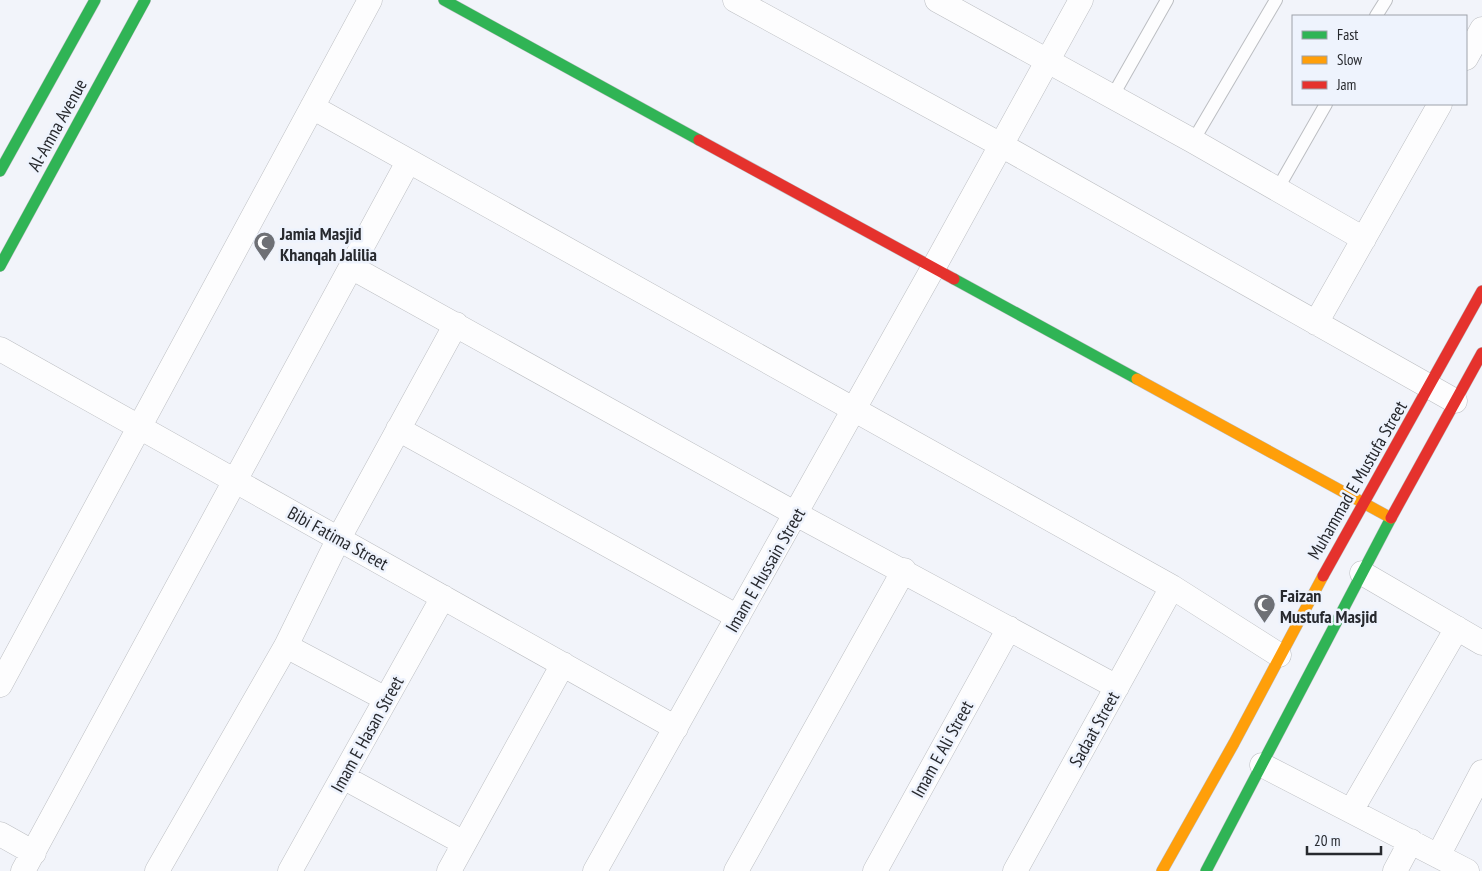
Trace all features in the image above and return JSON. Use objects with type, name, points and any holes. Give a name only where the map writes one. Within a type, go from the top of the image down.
[{"type":"street","name":"Al-Amna Avenue","points":[[0,171],[95,0]]},
{"type":"street","name":"Al-Amna Avenue","points":[[0,266],[145,0]]},
{"type":"street","points":[[0,684],[370,0]]},
{"type":"street","points":[[444,0],[1390,518]]},
{"type":"street","points":[[735,0],[773,9],[1001,145],[1455,401]]},
{"type":"street","points":[[937,0],[1278,188],[1364,239]]},
{"type":"street","name":"Imam E Hussain Street","points":[[595,871],[934,268],[1081,0]]},
{"type":"street","points":[[1467,56],[1482,29]]},
{"type":"street","points":[[1316,324],[1439,105]]},
{"type":"street","points":[[312,107],[1172,586],[1279,655]]},
{"type":"street","points":[[0,834],[28,862],[408,162]]},
{"type":"street","points":[[351,267],[796,514],[904,570],[1117,687]]},
{"type":"street","name":"Muhammad E Mustufa Street","points":[[1162,871],[1234,743],[1279,655],[1482,291]]},
{"type":"street","points":[[158,871],[286,646],[339,538],[456,324]]},
{"type":"street","name":"Bibi Fatima Street","points":[[0,349],[676,728]]},
{"type":"street","points":[[1206,871],[1390,518],[1482,353]]},
{"type":"street","points":[[398,429],[738,617]]},
{"type":"street","points":[[736,871],[904,570]]},
{"type":"street","points":[[1351,811],[1474,635],[1362,573]]},
{"type":"street","name":"Sadaat Street","points":[[1015,871],[1172,586]]},
{"type":"street","name":"Imam E Hasan Street","points":[[290,871],[443,597]]},
{"type":"street","name":"Imam E Ali Street","points":[[874,871],[1009,628]]},
{"type":"street","points":[[286,646],[386,699]]},
{"type":"street","points":[[449,871],[563,664]]},
{"type":"street","points":[[1262,765],[1467,871]]},
{"type":"street","points":[[1438,856],[1482,772]]},
{"type":"street","points":[[343,777],[464,844]]},
{"type":"street","points":[[1395,871],[1411,841]]},
{"type":"lane","points":[[1112,97],[1167,0]]},
{"type":"lane","points":[[1193,141],[1276,0]]},
{"type":"lane","points":[[1377,15],[1386,0]]},
{"type":"lane","points":[[1278,188],[1325,105]]},
{"type":"traffic: fast","points":[[0,171],[95,0]]},
{"type":"traffic: fast","points":[[0,266],[145,0]]},
{"type":"traffic: fast","points":[[444,0],[699,140]]},
{"type":"traffic: fast","points":[[954,279],[1137,379]]},
{"type":"traffic: fast","points":[[1206,871],[1391,518]]},
{"type":"traffic: slow","points":[[1137,379],[1391,518]]},
{"type":"traffic: slow","points":[[1162,871],[1234,743],[1323,576]]},
{"type":"traffic: jam","points":[[699,140],[954,279]]},
{"type":"traffic: jam","points":[[1323,576],[1482,291]]},
{"type":"traffic: jam","points":[[1391,518],[1482,353]]},
{"type":"place","name":"Jamia Masjid Khanqah Jalilia","points":[[264,262]]},
{"type":"place","name":"Faizan Mustufa Masjid","points":[[1264,624]]}]
